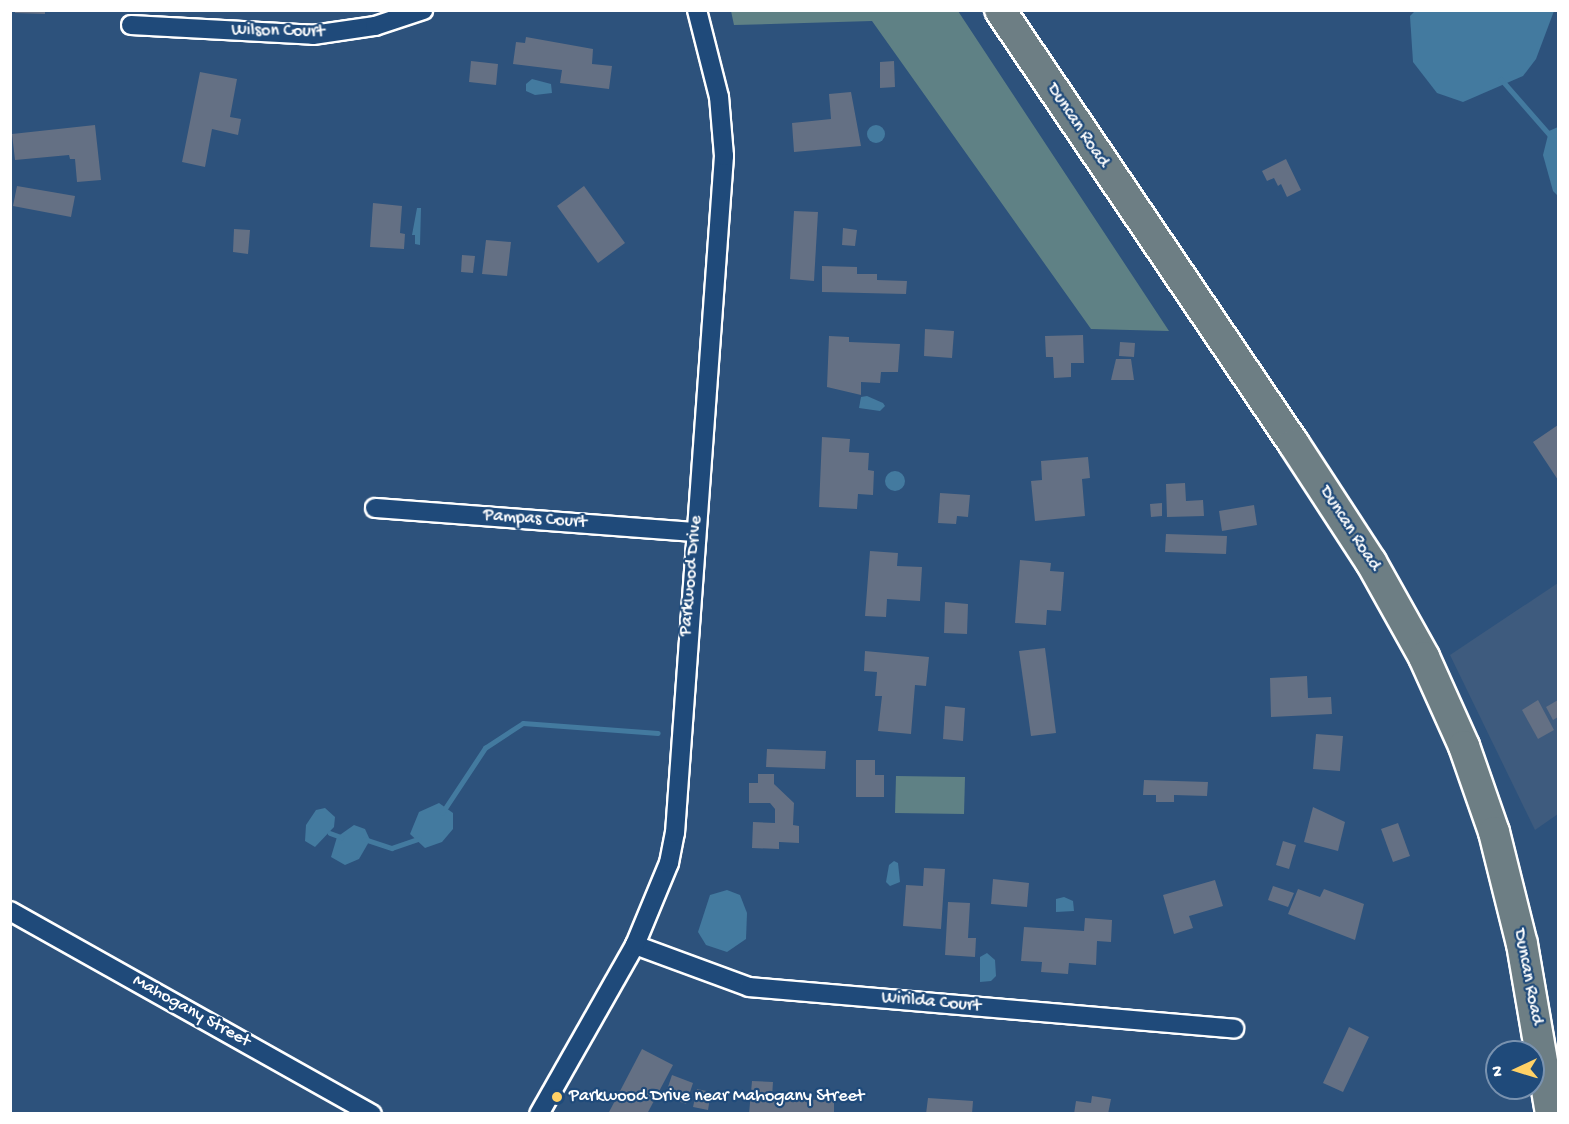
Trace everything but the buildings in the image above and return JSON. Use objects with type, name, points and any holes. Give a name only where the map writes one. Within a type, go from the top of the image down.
[{"type":"highway","name":"Duncan Road","points":[[1000,10],[1294,444],[1371,562],[1424,657],[1464,746],[1494,832],[1522,944],[1551,1113]]},
{"type":"street","name":"Wilson Court","points":[[131,25],[313,35],[375,26],[423,10]]},
{"type":"street","name":"Parkwood Drive","points":[[539,1113],[635,945],[669,863],[675,833],[724,156],[719,97],[697,10]]},
{"type":"street","name":"Pampas Court","points":[[375,508],[695,532]]},
{"type":"street","name":"Mahogany Street","points":[[10,911],[372,1113]]},
{"type":"street","name":"Wirilda Court","points":[[635,945],[749,987],[1234,1029]]},
{"type":"shaded area","points":[[1416,10],[1554,11],[1536,59],[1523,76],[1463,102],[1437,93],[1413,62],[1410,16]]},
{"type":"shaded area","points":[[532,79],[551,84],[552,93],[535,95],[526,91],[526,84]]},
{"type":"shaded area","points":[[876,125],[882,128],[885,134],[882,140],[876,143],[870,140],[867,134],[870,128]]},
{"type":"shaded area","points":[[1558,127],[1558,196],[1553,191],[1543,155],[1549,131]]},
{"type":"shaded area","points":[[417,208],[421,208],[420,245],[415,244],[415,235],[412,235]]},
{"type":"shaded area","points":[[867,396],[885,406],[880,411],[859,408],[861,397]]},
{"type":"shaded area","points":[[895,471],[902,474],[905,481],[902,488],[895,491],[888,488],[885,481],[888,474]]},
{"type":"shaded area","points":[[1558,583],[1558,814],[1535,830],[1450,655]]},
{"type":"shaded area","points":[[439,803],[453,813],[453,829],[442,842],[425,848],[410,834],[419,812]]},
{"type":"shaded area","points":[[325,808],[335,817],[334,827],[315,847],[305,841],[306,825],[316,810]]},
{"type":"shaded area","points":[[354,825],[365,829],[370,840],[359,859],[345,865],[331,857],[337,837]]},
{"type":"shaded area","points":[[894,861],[898,863],[900,882],[890,886],[886,882],[889,865]]},
{"type":"shaded area","points":[[727,890],[740,895],[747,913],[746,939],[727,952],[706,945],[698,932],[710,895]]},
{"type":"shaded area","points":[[1064,897],[1073,901],[1074,911],[1056,912],[1056,899]]},
{"type":"shaded area","points":[[987,953],[995,960],[996,976],[991,981],[980,982],[980,957]]},
{"type":"green space","points":[[731,11],[958,11],[1169,331],[1091,329],[872,21],[734,25]]},
{"type":"green space","points":[[896,776],[965,777],[964,814],[895,813]]},
{"type":"waterway","points":[[1501,79],[1558,144]]},
{"type":"waterway","points":[[442,813],[485,748],[523,723],[658,733]]},
{"type":"waterway","points":[[330,833],[341,837]]},
{"type":"waterway","points":[[364,839],[392,848],[418,839]]},
{"type":"place","name":"Parkwood Drive near Mahogany Street","points":[[557,1097]]}]
